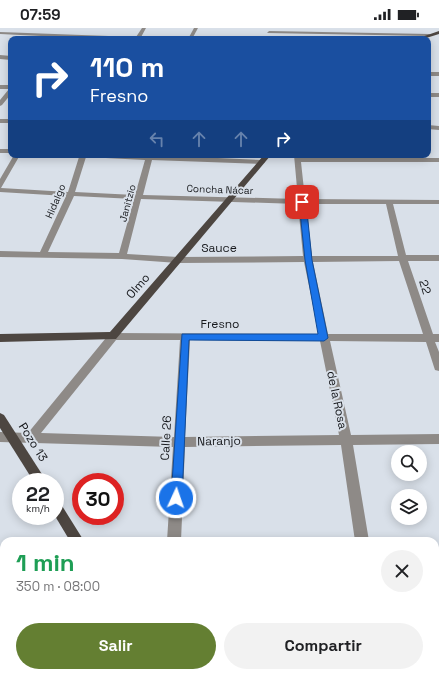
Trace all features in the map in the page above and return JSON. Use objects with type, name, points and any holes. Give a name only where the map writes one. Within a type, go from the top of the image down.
[{"type":"main road","points":[[429,35],[439,32]]},
{"type":"main road","name":"Olmo","points":[[113,336],[265,158]]},
{"type":"main road","name":"Fresno","points":[[0,338],[113,336]]},
{"type":"main road","name":"Pozo 13","points":[[0,418],[35,473]]},
{"type":"main road","points":[[64,520],[75,537]]},
{"type":"street","points":[[56,36],[63,28]]},
{"type":"street","points":[[269,30],[354,30],[429,35]]},
{"type":"street","points":[[0,33],[32,36]]},
{"type":"street","points":[[0,104],[8,94]]},
{"type":"street","points":[[0,186],[15,158]]},
{"type":"street","name":"Hidalgo","points":[[43,254],[71,194],[82,158]]},
{"type":"street","name":"Janitzio","points":[[122,256],[148,158]]},
{"type":"street","points":[[220,158],[262,162]]},
{"type":"street","name":"de la Rosa","points":[[297,158],[308,260],[346,440],[361,537]]},
{"type":"street","points":[[344,158],[439,160]]},
{"type":"street","name":"Concha Nácar","points":[[0,190],[302,202],[439,202]]},
{"type":"street","name":"22","points":[[389,202],[403,259],[428,338],[439,367]]},
{"type":"street","name":"Sauce","points":[[0,254],[122,256],[178,260],[439,258]]},
{"type":"street","name":"Fresno","points":[[113,336],[439,338]]},
{"type":"street","name":"Olmo","points":[[31,437],[113,336]]},
{"type":"street","name":"Calle 26","points":[[174,537],[185,337]]},
{"type":"street","name":"Naranjo","points":[[0,437],[179,442],[439,439]]},
{"type":"route","points":[[176,498],[185,337],[324,338],[308,260],[302,202]]}]
